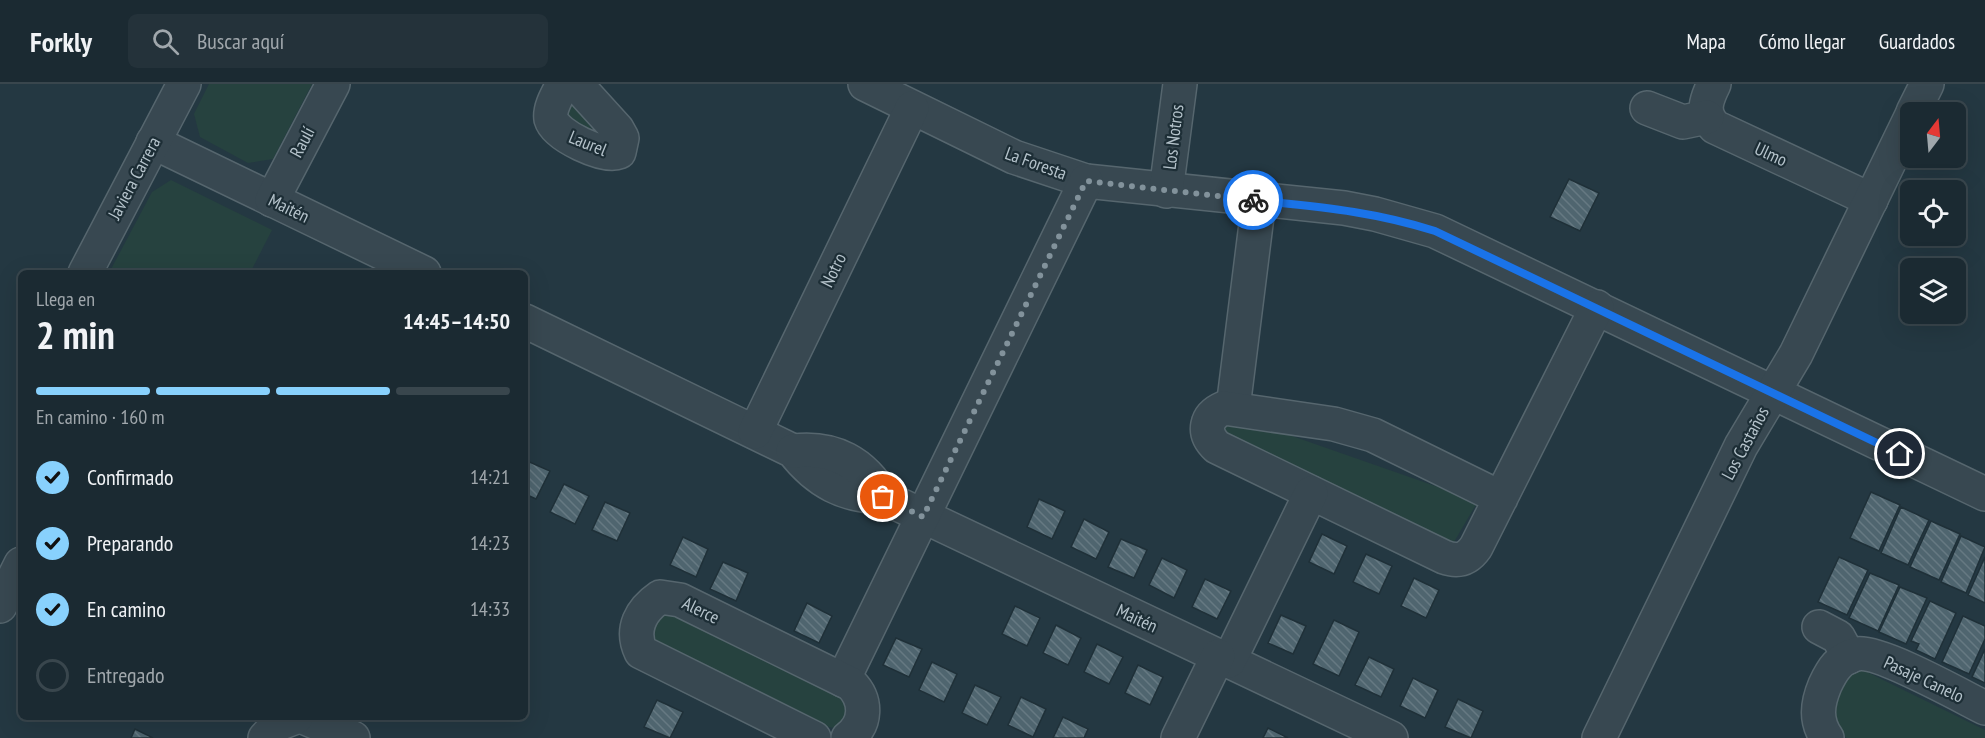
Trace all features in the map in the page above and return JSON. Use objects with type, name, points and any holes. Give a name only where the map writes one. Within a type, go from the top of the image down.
[{"type":"street","name":"Javiera Carrera","points":[[87,270],[184,84]]},
{"type":"street","name":"Raulí","points":[[272,200],[333,84]]},
{"type":"street","name":"Laurel","points":[[563,84],[551,112],[555,126],[570,138],[607,154],[619,152],[622,138],[617,129],[576,84]]},
{"type":"street","name":"La Foresta","points":[[865,84],[1014,158],[1086,181],[1344,208],[1406,221],[1464,242],[1985,494]]},
{"type":"street","name":"Los Notros","points":[[1166,191],[1180,84]]},
{"type":"street","points":[[1647,108],[1683,122],[1707,117],[1706,102],[1714,84]]},
{"type":"street","points":[[1918,102],[1927,84]]},
{"type":"street","name":"Notro","points":[[755,432],[912,108]]},
{"type":"street","name":"Ulmo","points":[[1707,117],[1721,130],[1871,200]]},
{"type":"street","name":"Los Castaños","points":[[1599,738],[1741,446],[1796,354],[1900,140]]},
{"type":"street","name":"Maitén","points":[[153,142],[418,270]]},
{"type":"street","points":[[843,680],[1086,181]]},
{"type":"street","points":[[1233,408],[1259,200]]},
{"type":"street","points":[[1501,498],[1373,435],[1334,424],[1233,408],[1224,408],[1210,417],[1207,433],[1217,447],[1453,560],[1463,560],[1471,555],[1501,498],[1597,308]]},
{"type":"street","name":"Maitén","points":[[528,322],[794,451],[816,477],[830,486],[847,493],[883,497],[1391,738]]},
{"type":"street","points":[[1178,738],[1224,659],[1311,493]]},
{"type":"street","points":[[0,606],[18,570]]},
{"type":"street","name":"Alerce","points":[[814,738],[640,652],[636,642],[636,627],[650,604],[660,597],[670,597],[843,680],[858,691],[864,708],[859,726],[848,738]]},
{"type":"street","points":[[1818,627],[1838,637],[1848,657],[1835,666],[1819,698],[1818,718],[1827,738]]},
{"type":"street","name":"Pasaje Canelo","points":[[1848,657],[1860,654],[1881,658],[1985,708]]},
{"type":"street","points":[[288,723],[353,738]]},
{"type":"green space","points":[[209,84],[312,84],[273,159],[248,163],[200,137],[194,114]]},
{"type":"green space","points":[[568,96],[602,143],[557,120]]},
{"type":"green space","points":[[171,180],[272,230],[252,270],[111,270],[152,192]]},
{"type":"green space","points":[[1241,418],[1478,501],[1454,542],[1438,545],[1223,432],[1229,421]]},
{"type":"green space","points":[[672,609],[854,698],[846,727],[834,728],[804,722],[655,646],[648,626]]},
{"type":"green space","points":[[1868,664],[1869,673],[1985,730],[1985,738],[1847,738],[1840,733],[1830,707],[1843,673]]},
{"type":"building","points":[[1569,179],[1599,193],[1580,231],[1550,217]]},
{"type":"building","points":[[528,461],[550,471],[536,499],[528,495]]},
{"type":"building","points":[[564,484],[589,496],[575,524],[550,512]]},
{"type":"building","points":[[1871,492],[1900,505],[1879,551],[1850,538]]},
{"type":"building","points":[[1039,499],[1065,511],[1052,539],[1027,527]]},
{"type":"building","points":[[605,502],[630,513],[617,541],[592,530]]},
{"type":"building","points":[[1901,507],[1929,520],[1908,565],[1881,553]]},
{"type":"building","points":[[1084,519],[1109,532],[1096,559],[1071,547]]},
{"type":"building","points":[[1931,521],[1960,534],[1939,580],[1910,567]]},
{"type":"building","points":[[1322,534],[1347,546],[1334,574],[1309,562]]},
{"type":"building","points":[[1961,536],[1985,547],[1966,593],[1941,582]]},
{"type":"building","points":[[683,537],[708,549],[696,577],[670,565]]},
{"type":"building","points":[[1121,539],[1147,550],[1134,578],[1108,567]]},
{"type":"building","points":[[1366,554],[1392,566],[1379,594],[1353,582]]},
{"type":"building","points":[[1839,557],[1868,570],[1847,615],[1818,602]]},
{"type":"building","points":[[1985,557],[1985,603],[1968,595]]},
{"type":"building","points":[[1162,558],[1187,570],[1174,598],[1149,585]]},
{"type":"building","points":[[723,562],[748,573],[736,601],[710,589]]},
{"type":"building","points":[[1870,573],[1899,585],[1878,631],[1849,618]]},
{"type":"building","points":[[1414,578],[1439,590],[1426,618],[1401,606]]},
{"type":"building","points":[[1205,579],[1231,591],[1217,619],[1192,607]]},
{"type":"building","points":[[1900,587],[1927,598],[1906,644],[1879,632]]},
{"type":"building","points":[[1930,601],[1956,613],[1935,659],[1916,650],[1919,644],[1911,641]]},
{"type":"building","points":[[807,603],[832,616],[819,643],[794,631]]},
{"type":"building","points":[[1015,606],[1040,618],[1027,646],[1002,634]]},
{"type":"building","points":[[1281,615],[1306,626],[1293,654],[1268,643]]},
{"type":"building","points":[[1963,616],[1985,626],[1985,639],[1969,674],[1942,662]]},
{"type":"building","points":[[1334,620],[1359,632],[1339,676],[1313,664]]},
{"type":"building","points":[[1056,625],[1081,638],[1068,665],[1043,653]]},
{"type":"building","points":[[896,638],[922,649],[909,677],[883,665]]},
{"type":"building","points":[[1097,644],[1123,657],[1109,684],[1084,672]]},
{"type":"building","points":[[1985,649],[1985,683],[1972,677]]},
{"type":"building","points":[[1369,657],[1394,669],[1381,697],[1355,685]]},
{"type":"building","points":[[932,662],[957,674],[944,702],[919,690]]},
{"type":"building","points":[[1138,665],[1163,677],[1150,705],[1125,693]]},
{"type":"building","points":[[1413,678],[1438,690],[1425,718],[1400,706]]},
{"type":"building","points":[[975,685],[1001,697],[987,725],[962,713]]},
{"type":"building","points":[[1021,697],[1046,709],[1033,737],[1008,725]]},
{"type":"building","points":[[1458,699],[1483,711],[1471,738],[1445,727]]},
{"type":"building","points":[[657,700],[683,712],[670,738],[644,727]]},
{"type":"building","points":[[1063,717],[1088,729],[1084,738],[1053,738]]},
{"type":"building","points":[[1268,728],[1288,738],[1263,738]]},
{"type":"building","points":[[135,729],[153,738],[131,738]]},
{"type":"way so far","points":[[883,497],[923,517],[1086,181],[1253,200]]},
{"type":"route","points":[[1253,200],[1344,208],[1391,217],[1464,242],[1900,454]]}]
